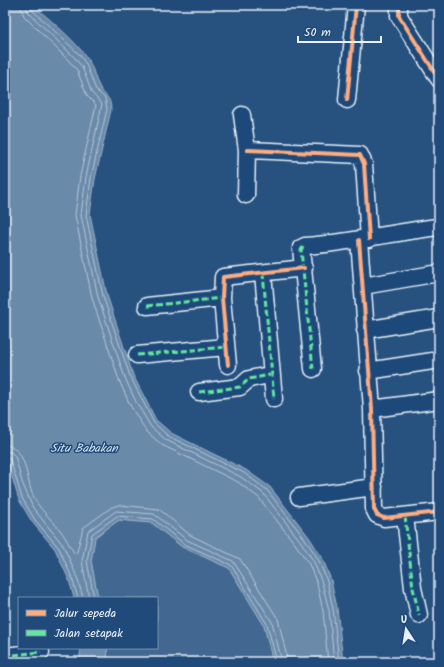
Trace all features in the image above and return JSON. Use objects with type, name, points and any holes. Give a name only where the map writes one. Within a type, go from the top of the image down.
[{"type":"street","points":[[347,100],[356,5]]},
{"type":"street","points":[[399,5],[399,16],[439,79]]},
{"type":"street","points":[[242,115],[247,150],[246,194]]},
{"type":"street","points":[[247,150],[360,154],[364,164],[363,286],[365,330],[372,409],[374,509],[377,515],[384,518],[439,512]]},
{"type":"street","points":[[313,369],[301,250],[303,247],[364,239],[407,230],[439,227]]},
{"type":"street","points":[[228,365],[222,298],[223,277],[304,268]]},
{"type":"street","points":[[263,273],[270,375],[274,399]]},
{"type":"street","points":[[363,286],[439,273]]},
{"type":"street","points":[[147,306],[222,298]]},
{"type":"street","points":[[365,330],[439,318]]},
{"type":"street","points":[[137,355],[226,348]]},
{"type":"street","points":[[368,371],[439,360]]},
{"type":"street","points":[[199,392],[240,387],[249,380],[270,375]]},
{"type":"street","points":[[372,409],[439,400]]},
{"type":"street","points":[[299,497],[374,487]]},
{"type":"street","points":[[405,516],[413,588],[419,615]]},
{"type":"street","points":[[5,656],[41,652]]},
{"type":"shaded area","points":[[119,520],[152,523],[182,547],[229,568],[264,625],[273,662],[108,662],[107,649],[158,649],[158,597],[98,597],[91,561],[95,537]]},
{"type":"water","name":"Situ Babakan","points":[[5,5],[33,5],[64,32],[79,48],[91,66],[101,90],[110,101],[111,110],[95,179],[90,214],[107,295],[133,375],[156,420],[171,433],[246,470],[270,487],[309,537],[322,557],[331,580],[337,608],[343,662],[273,662],[264,625],[229,568],[182,547],[152,523],[119,520],[95,537],[91,561],[98,597],[74,597],[69,580],[55,549],[32,522],[19,500],[5,451]]},
{"type":"water","points":[[81,649],[107,649],[108,662],[79,662]]},
{"type":"marked path","points":[[303,247],[301,250],[313,369]]},
{"type":"marked path","points":[[263,273],[274,399]]},
{"type":"marked path","points":[[147,306],[222,298]]},
{"type":"marked path","points":[[137,355],[226,347]]},
{"type":"marked path","points":[[199,392],[240,387],[249,379],[270,375]]},
{"type":"marked path","points":[[405,516],[413,588],[419,615]]},
{"type":"marked path","points":[[5,656],[41,652]]},
{"type":"cycle path","points":[[347,100],[356,5]]},
{"type":"cycle path","points":[[399,5],[399,16],[439,79]]},
{"type":"cycle path","points":[[247,150],[360,155],[364,164],[369,239]]},
{"type":"cycle path","points":[[359,240],[372,409],[374,509],[377,515],[384,518],[439,512]]},
{"type":"cycle path","points":[[228,365],[222,298],[223,277],[304,268]]}]
